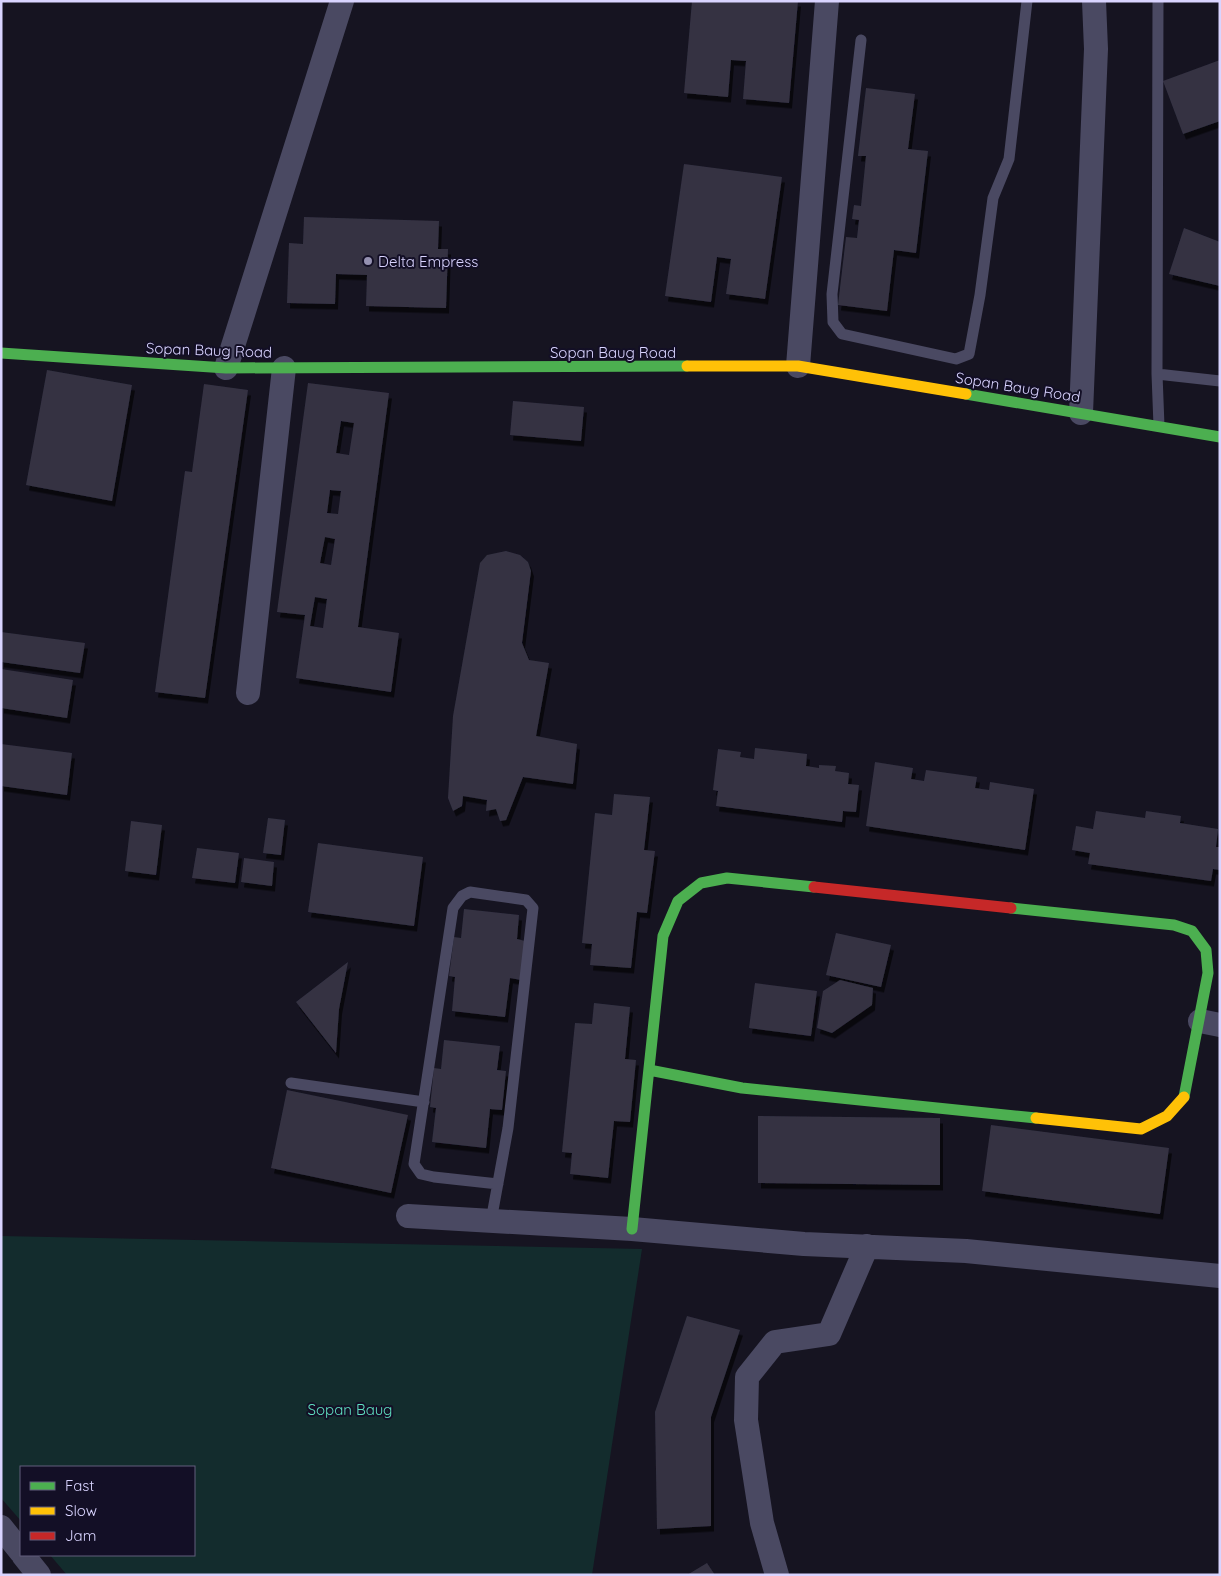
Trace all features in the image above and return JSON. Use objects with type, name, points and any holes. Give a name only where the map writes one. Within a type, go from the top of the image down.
[{"type":"street","points":[[226,368],[342,1]]},
{"type":"street","points":[[798,366],[827,1]]},
{"type":"street","points":[[1081,413],[1096,49],[1094,1]]},
{"type":"street","name":"Sopan Baug Road","points":[[1,353],[226,368],[798,366],[1220,437]]},
{"type":"street","points":[[248,693],[284,368]]},
{"type":"street","points":[[632,1229],[663,936],[678,900],[701,883],[727,878],[1174,925],[1192,930],[1206,950],[1210,1023],[1184,1098],[1167,1116],[1141,1129],[742,1088],[649,1070]]},
{"type":"street","points":[[408,1216],[632,1229],[804,1244],[966,1251],[1220,1276]]},
{"type":"street","points":[[776,1575],[762,1523],[746,1420],[747,1377],[775,1342],[829,1334],[867,1246]]},
{"type":"street","points":[[1,1527],[20,1551]]},
{"type":"street","points":[[24,1556],[39,1575]]},
{"type":"lane","points":[[861,40],[832,294],[833,322],[842,334],[956,359],[969,354],[980,295],[993,198],[1009,159],[1027,1]]},
{"type":"lane","points":[[1158,1],[1157,374],[1159,426]]},
{"type":"lane","points":[[1157,374],[1220,381]]},
{"type":"lane","points":[[491,1221],[498,1184],[508,1128],[533,908],[526,900],[470,892],[462,896],[453,908],[414,1164],[421,1174],[498,1184]]},
{"type":"lane","points":[[290,1083],[424,1102]]},
{"type":"green space","name":"Sopan Baug","points":[[1,1236],[642,1249],[592,1575],[67,1575],[51,1556],[195,1556],[195,1466],[20,1466],[20,1520],[1,1498]]},
{"type":"building","points":[[692,1],[798,1],[789,103],[743,99],[746,61],[731,60],[728,97],[684,93]]},
{"type":"building","points":[[1220,60],[1220,121],[1183,134],[1163,81]]},
{"type":"building","points":[[866,88],[915,94],[908,149],[928,151],[916,253],[894,250],[887,311],[838,305],[846,237],[857,238],[859,220],[852,219],[854,205],[861,206],[866,156],[858,156]]},
{"type":"building","points":[[684,164],[782,177],[765,299],[726,294],[731,259],[717,257],[711,302],[665,296]]},
{"type":"building","name":"Delta Empress","points":[[304,217],[439,221],[438,249],[448,249],[446,308],[366,306],[367,275],[336,274],[335,304],[287,303],[289,243],[303,244]]},
{"type":"building","points":[[1184,228],[1220,242],[1220,286],[1169,274]]},
{"type":"building","points":[[47,370],[132,385],[112,501],[26,485]]},
{"type":"building","points":[[308,383],[389,393],[358,627],[399,633],[391,692],[296,678],[305,615],[277,612]],"holes":[[[341,421],[354,423],[349,455],[336,453]],[[330,490],[341,491],[338,514],[327,513]],[[325,537],[335,539],[331,565],[320,563]],[[315,597],[327,599],[323,628],[310,626]]]},
{"type":"building","points":[[204,384],[248,390],[205,698],[155,692],[185,471],[192,472]]},
{"type":"building","points":[[513,401],[584,407],[581,441],[510,435]]},
{"type":"building","points":[[506,551],[520,555],[528,562],[531,571],[522,643],[529,660],[549,663],[536,736],[577,744],[573,784],[523,777],[506,820],[500,821],[496,809],[486,811],[487,800],[463,796],[462,806],[453,811],[448,798],[453,716],[480,563],[487,555]]},
{"type":"building","points":[[1,632],[85,643],[80,673],[1,662]]},
{"type":"building","points":[[1,669],[73,680],[67,718],[1,708]]},
{"type":"building","points":[[1,744],[72,753],[67,795],[1,786]]},
{"type":"building","points":[[755,748],[807,754],[806,766],[819,768],[819,765],[836,766],[835,771],[849,773],[848,784],[859,785],[856,812],[843,811],[842,822],[716,806],[718,791],[713,790],[718,749],[741,752],[740,757],[754,759]]},
{"type":"building","points":[[875,762],[913,768],[911,779],[924,781],[926,770],[977,777],[975,788],[989,790],[990,782],[1034,789],[1025,850],[866,826]]},
{"type":"building","points":[[614,794],[650,797],[644,850],[655,851],[647,913],[637,912],[631,968],[590,965],[592,944],[582,943],[595,813],[612,815]]},
{"type":"building","points":[[1096,811],[1145,818],[1146,811],[1181,816],[1180,823],[1218,829],[1216,847],[1220,847],[1220,870],[1213,869],[1211,881],[1088,864],[1090,853],[1072,850],[1076,826],[1093,829]]},
{"type":"building","points":[[268,818],[285,820],[281,855],[263,853]]},
{"type":"building","points":[[131,821],[162,825],[156,875],[125,871]]},
{"type":"building","points":[[318,843],[423,857],[414,926],[308,912]]},
{"type":"building","points":[[197,848],[239,853],[235,883],[192,878]]},
{"type":"building","points":[[244,858],[274,862],[272,886],[241,882]]},
{"type":"building","points":[[464,909],[519,915],[517,939],[525,941],[521,980],[510,978],[505,1017],[452,1011],[455,977],[449,976],[454,937],[461,938]]},
{"type":"building","points":[[836,933],[891,945],[881,987],[826,975]]},
{"type":"building","points":[[348,962],[339,1009],[336,1053],[296,1002]]},
{"type":"building","points":[[840,980],[873,988],[872,1005],[832,1033],[817,1028],[823,991]]},
{"type":"building","points":[[755,983],[817,991],[811,1036],[749,1028]]},
{"type":"building","points":[[594,1003],[630,1007],[625,1059],[636,1060],[630,1122],[614,1121],[608,1178],[570,1174],[572,1153],[562,1152],[575,1023],[592,1024]]},
{"type":"building","points":[[444,1040],[500,1046],[497,1070],[506,1071],[502,1110],[490,1109],[486,1148],[432,1142],[436,1108],[430,1107],[434,1068],[441,1069]]},
{"type":"building","points":[[287,1090],[408,1115],[391,1193],[271,1168]]},
{"type":"building","points":[[758,1116],[940,1118],[940,1185],[758,1183]]},
{"type":"building","points":[[991,1125],[1169,1148],[1160,1214],[982,1191]]},
{"type":"building","points":[[687,1316],[740,1330],[711,1417],[711,1526],[657,1529],[655,1412]]},
{"type":"building","points":[[707,1563],[715,1575],[687,1575]]},
{"type":"traffic: fast","points":[[1,353],[226,368],[687,366]]},
{"type":"traffic: fast","points":[[966,394],[1220,437]]},
{"type":"traffic: fast","points":[[632,1229],[663,936],[678,901],[701,883],[727,878],[814,887]]},
{"type":"traffic: fast","points":[[1011,908],[1174,925],[1192,931],[1206,950],[1208,973],[1184,1097]]},
{"type":"traffic: fast","points":[[649,1070],[742,1088],[1036,1118]]},
{"type":"traffic: slow","points":[[687,366],[798,366],[966,394]]},
{"type":"traffic: slow","points":[[1036,1118],[1141,1129],[1167,1116],[1184,1097]]},
{"type":"traffic: jam","points":[[814,887],[1011,908]]},
{"type":"place","name":"Delta Empress","points":[[368,261]]}]
